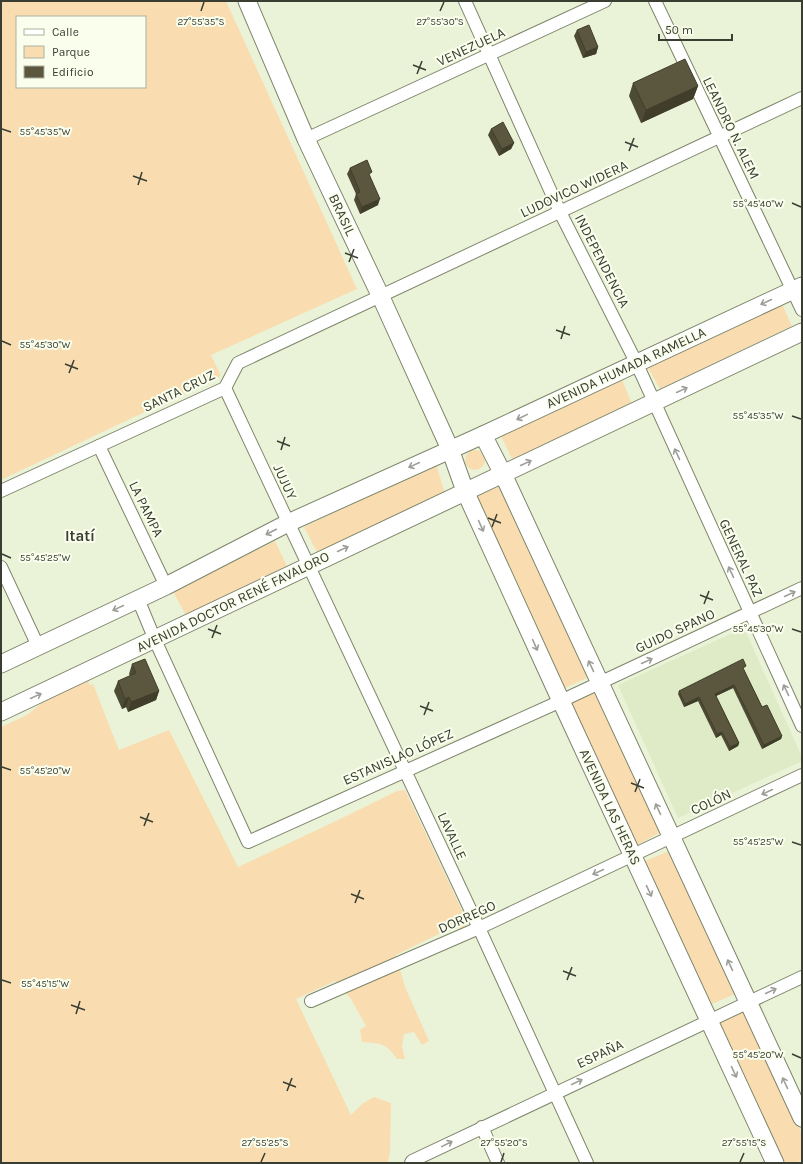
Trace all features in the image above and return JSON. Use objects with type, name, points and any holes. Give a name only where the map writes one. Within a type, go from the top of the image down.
[{"type":"main road","name":"BRASIL","points":[[247,1],[306,139],[380,295],[450,449]]},
{"type":"main road","name":"AVENIDA HUMADA RAMELLA","points":[[450,449],[798,288]]},
{"type":"main road","points":[[465,491],[802,332]]},
{"type":"main road","points":[[483,435],[503,474],[802,1118]]},
{"type":"main road","name":"AVENIDA LAS HERAS","points":[[450,449],[465,491],[775,1163]]},
{"type":"main road","points":[[1,664],[166,586],[288,523],[450,449]]},
{"type":"main road","name":"AVENIDA DOCTOR RENÉ FAVALORO","points":[[1,712],[155,640],[465,491]]},
{"type":"street","name":"INDEPENDENCIA","points":[[465,1],[560,212],[636,362],[654,403]]},
{"type":"street","name":"VENEZUELA","points":[[306,139],[605,1]]},
{"type":"street","name":"LEANDRO N. ALEM","points":[[655,1],[719,137],[798,288],[802,310]]},
{"type":"street","name":"LUDOVICO WIDERA","points":[[380,295],[802,98]]},
{"type":"street","name":"SANTA CRUZ","points":[[1,491],[225,388],[238,363],[380,295]]},
{"type":"street","name":"JUJUY","points":[[225,388],[288,523]]},
{"type":"street","name":"GENERAL PAZ","points":[[654,403],[802,726]]},
{"type":"street","name":"LA PAMPA","points":[[99,446],[166,586]]},
{"type":"street","name":"LAVALLE","points":[[288,523],[479,928],[587,1163]]},
{"type":"street","points":[[1,567],[38,646]]},
{"type":"street","name":"GUIDO SPANO","points":[[561,701],[802,588]]},
{"type":"street","points":[[138,599],[155,640]]},
{"type":"street","name":"ESTANISLAO LÓPEZ","points":[[155,640],[248,842],[561,701]]},
{"type":"street","name":"COLÓN","points":[[633,856],[802,775]]},
{"type":"street","name":"DORREGO","points":[[311,1000],[479,928],[633,856]]},
{"type":"street","name":"ESPAÑA","points":[[412,1162],[554,1092],[802,977]]},
{"type":"street","points":[[482,1127],[498,1163]]},
{"type":"shaded area","points":[[744,628],[802,757],[802,761],[678,818],[618,685]]},
{"type":"green space","points":[[1,1],[226,1],[357,289],[211,355],[221,376],[1,480]]},
{"type":"green space","points":[[782,304],[792,326],[660,389],[648,368]]},
{"type":"green space","points":[[621,377],[632,404],[512,459],[501,436]]},
{"type":"green space","points":[[471,450],[479,450],[485,456],[485,464],[479,470],[471,470],[465,464],[465,456]]},
{"type":"green space","points":[[436,464],[445,494],[317,552],[304,527]]},
{"type":"green space","points":[[500,486],[589,677],[565,688],[477,496]]},
{"type":"green space","points":[[275,541],[287,566],[187,617],[172,590]]},
{"type":"green space","points":[[87,679],[90,685],[93,684],[119,750],[169,730],[238,867],[397,791],[405,790],[468,923],[461,932],[457,925],[396,955],[405,987],[429,1041],[422,1045],[414,1032],[404,1034],[402,1046],[405,1059],[397,1059],[389,1049],[382,1045],[362,1042],[360,1030],[366,1026],[351,999],[335,981],[296,999],[351,1115],[362,1104],[374,1097],[391,1103],[390,1151],[388,1163],[1,1163],[1,727],[27,715],[50,696]]},
{"type":"green space","points":[[596,690],[661,832],[637,845],[569,703]]},
{"type":"green space","points":[[676,848],[735,994],[712,1004],[643,862]]},
{"type":"green space","points":[[744,1010],[802,1134],[802,1160],[795,1163],[785,1163],[719,1024]]},
{"type":"building","points":[[589,25],[598,47],[586,52],[577,30]]},
{"type":"building","points":[[685,59],[698,86],[646,110],[633,83]]},
{"type":"building","points":[[503,122],[514,143],[502,149],[491,129]]},
{"type":"building","points":[[367,160],[372,172],[369,174],[380,199],[362,207],[356,194],[360,192],[350,168]]},
{"type":"building","points":[[145,659],[159,691],[131,702],[129,697],[125,699],[118,681],[136,673],[132,664]]},
{"type":"building","points":[[743,659],[746,666],[743,668],[762,707],[767,705],[782,736],[764,745],[734,685],[715,694],[739,743],[730,747],[722,732],[717,734],[699,697],[685,704],[679,691]]},
{"type":"district","name":"Itatí","points":[[80,536]]}]
